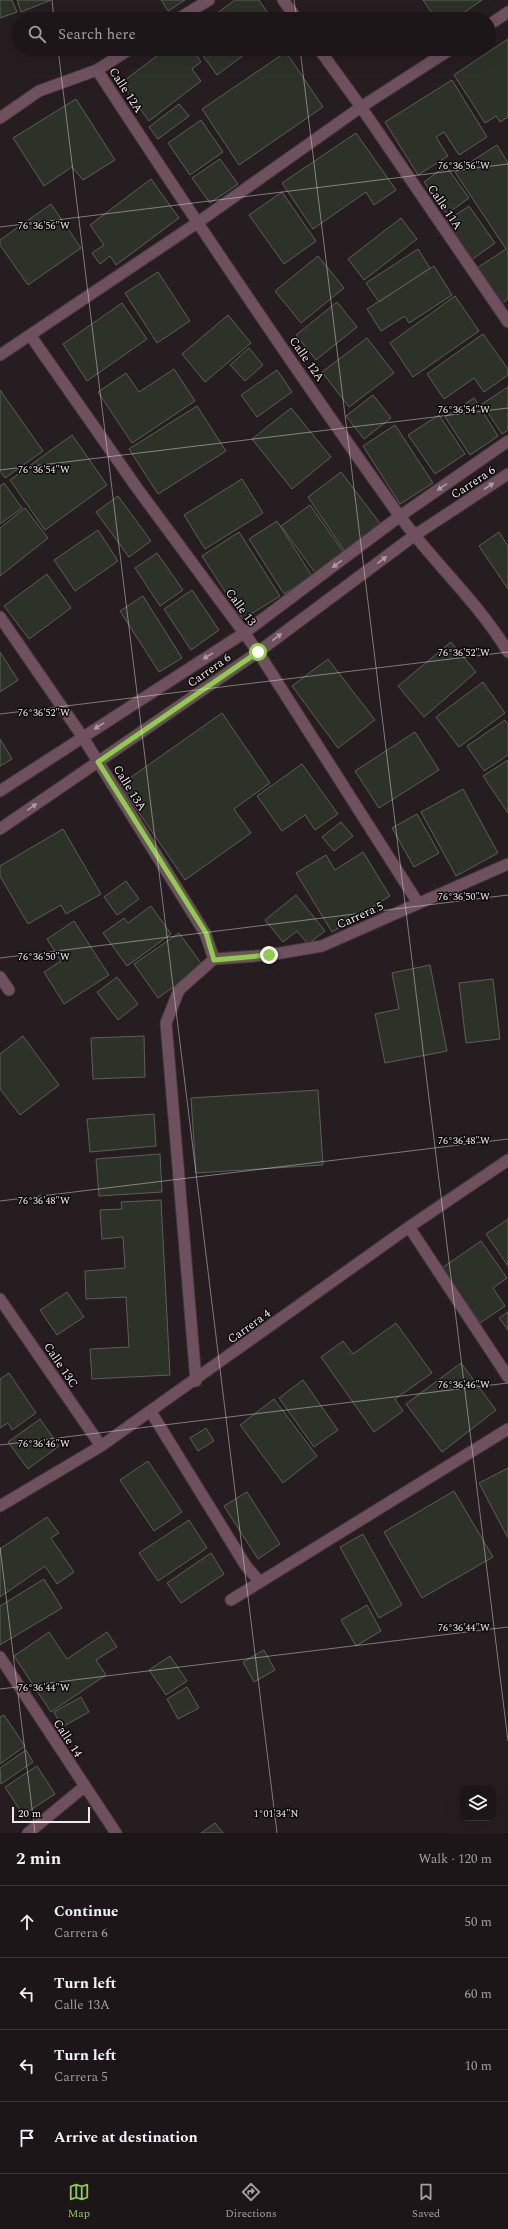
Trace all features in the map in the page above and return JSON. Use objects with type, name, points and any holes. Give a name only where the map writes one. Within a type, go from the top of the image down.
[{"type":"street","points":[[189,12],[209,0]]},
{"type":"street","points":[[283,0],[292,12]]},
{"type":"street","points":[[496,20],[508,12]]},
{"type":"street","points":[[0,118],[39,91],[97,70],[119,56]]},
{"type":"street","name":"Calle 11A","points":[[324,56],[361,107],[508,322]]},
{"type":"street","points":[[0,355],[197,223],[361,107],[440,56]]},
{"type":"street","name":"Calle 12A","points":[[97,70],[197,223],[400,516],[495,630],[508,652]]},
{"type":"street","name":"Calle 13","points":[[30,335],[137,488],[258,652],[418,903]]},
{"type":"street","name":"Carrera 6","points":[[0,791],[82,736],[244,633],[400,516],[508,441]]},
{"type":"street","name":"Carrera 6","points":[[0,829],[258,652],[415,535],[508,474]]},
{"type":"street","name":"Calle 13A","points":[[0,617],[82,736],[206,933],[214,960]]},
{"type":"street","name":"Carrera 5","points":[[214,960],[269,955],[322,946],[508,864]]},
{"type":"street","points":[[196,1381],[166,1023],[179,990],[214,960]]},
{"type":"street","points":[[0,977],[9,990]]},
{"type":"street","name":"Carrera 4","points":[[0,1506],[101,1446],[151,1412],[409,1227],[508,1160]]},
{"type":"street","points":[[409,1227],[508,1377]]},
{"type":"street","name":"Calle 13C","points":[[0,1299],[101,1446]]},
{"type":"street","points":[[151,1412],[246,1566],[259,1581]]},
{"type":"street","points":[[231,1600],[259,1581],[508,1430]]},
{"type":"street","name":"Calle 14","points":[[0,1656],[84,1787],[116,1833]]},
{"type":"street","points":[[28,1833],[84,1787]]},
{"type":"building","points":[[0,0],[12,0],[17,12],[12,12],[12,14],[0,18]]},
{"type":"building","points":[[17,0],[51,0],[21,12]]},
{"type":"building","points":[[161,0],[185,0],[168,11]]},
{"type":"building","points":[[235,0],[259,0],[267,12],[219,12]]},
{"type":"building","points":[[423,0],[482,0],[465,12],[431,12]]},
{"type":"building","points":[[508,39],[508,117],[500,122],[496,116],[485,123],[454,75],[482,56],[496,56],[496,47]]},
{"type":"building","points":[[157,56],[197,56],[201,62],[192,69],[201,81],[149,121],[121,83]]},
{"type":"building","points":[[203,56],[243,56],[217,75]]},
{"type":"building","points":[[280,56],[289,56],[323,107],[239,165],[202,109]]},
{"type":"building","points":[[452,80],[487,137],[459,155],[444,132],[436,137],[448,156],[418,175],[385,122]]},
{"type":"building","points":[[76,99],[115,160],[83,180],[72,167],[44,186],[13,138]]},
{"type":"building","points":[[179,104],[189,116],[158,139],[149,127]]},
{"type":"building","points":[[201,120],[223,152],[190,175],[168,143]]},
{"type":"building","points":[[356,133],[396,190],[374,205],[366,192],[313,229],[282,183]]},
{"type":"building","points":[[497,145],[508,163],[508,299],[501,304],[477,268],[506,249],[455,172]]},
{"type":"building","points":[[220,159],[238,184],[210,203],[192,178]]},
{"type":"building","points":[[446,166],[469,198],[447,214],[424,182]]},
{"type":"building","points":[[151,179],[179,218],[116,265],[110,256],[100,264],[92,253],[104,245],[90,225]]},
{"type":"building","points":[[282,192],[316,241],[284,264],[249,215]]},
{"type":"building","points":[[51,204],[81,248],[28,285],[0,245],[0,240]]},
{"type":"building","points":[[469,206],[495,243],[470,261],[444,223]]},
{"type":"building","points":[[401,218],[417,239],[364,280],[348,259]]},
{"type":"building","points":[[418,249],[430,268],[379,302],[366,283]]},
{"type":"building","points":[[318,256],[344,288],[301,323],[275,291]]},
{"type":"building","points":[[434,266],[452,295],[409,323],[405,316],[381,331],[367,309]]},
{"type":"building","points":[[158,272],[190,321],[157,343],[125,293]]},
{"type":"building","points":[[455,296],[479,331],[413,377],[390,343]]},
{"type":"building","points":[[337,302],[357,327],[316,360],[296,335]]},
{"type":"building","points":[[122,303],[147,339],[87,381],[63,344]]},
{"type":"building","points":[[228,315],[251,343],[205,382],[182,354]]},
{"type":"building","points":[[483,334],[508,369],[508,375],[484,392],[474,378],[444,399],[427,374]]},
{"type":"building","points":[[367,338],[394,373],[349,407],[322,372]]},
{"type":"building","points":[[249,348],[263,365],[245,381],[230,365]]},
{"type":"building","points":[[174,369],[195,401],[132,443],[98,392],[126,373],[139,392]]},
{"type":"building","points":[[277,370],[292,392],[257,417],[241,395]]},
{"type":"building","points":[[508,387],[508,430],[502,434],[482,404]]},
{"type":"building","points":[[0,390],[43,451],[5,478],[0,471]]},
{"type":"building","points":[[373,395],[391,418],[364,439],[346,416]]},
{"type":"building","points":[[474,398],[498,436],[470,455],[445,417]]},
{"type":"building","points":[[197,406],[226,451],[158,494],[129,449]]},
{"type":"building","points":[[291,408],[331,457],[292,489],[252,439]]},
{"type":"building","points":[[439,415],[465,454],[435,474],[408,435]]},
{"type":"building","points":[[395,425],[433,483],[400,504],[363,446]]},
{"type":"building","points":[[72,435],[107,485],[45,530],[10,480]]},
{"type":"building","points":[[341,472],[382,526],[346,553],[308,497]]},
{"type":"building","points":[[242,479],[263,513],[205,549],[184,515]]},
{"type":"building","points":[[4,483],[22,508],[0,524],[0,486]]},
{"type":"building","points":[[118,496],[151,541],[129,557],[96,512]]},
{"type":"building","points":[[310,505],[344,553],[316,574],[281,526]]},
{"type":"building","points":[[25,508],[48,538],[0,576],[0,528]]},
{"type":"building","points":[[277,521],[312,576],[284,594],[249,539]]},
{"type":"building","points":[[98,530],[118,561],[75,591],[54,560]]},
{"type":"building","points":[[239,532],[280,596],[243,619],[202,556]]},
{"type":"building","points":[[499,532],[508,546],[508,589],[479,546]]},
{"type":"building","points":[[157,553],[183,590],[160,606],[135,568]]},
{"type":"building","points":[[47,574],[71,608],[29,639],[4,606]]},
{"type":"building","points":[[192,590],[219,630],[191,650],[164,609]]},
{"type":"building","points":[[143,596],[182,658],[159,672],[120,611]]},
{"type":"building","points":[[451,642],[476,672],[424,717],[398,686]]},
{"type":"building","points":[[0,652],[18,680],[0,692]]},
{"type":"building","points":[[328,659],[375,720],[338,748],[292,686]]},
{"type":"building","points":[[483,682],[505,713],[459,747],[436,717]]},
{"type":"building","points":[[222,713],[270,783],[234,809],[251,833],[185,880],[120,785]]},
{"type":"building","points":[[505,720],[508,724],[508,755],[484,771],[467,746]]},
{"type":"building","points":[[415,732],[439,770],[379,808],[355,771]]},
{"type":"building","points":[[0,739],[12,759],[0,766]]},
{"type":"building","points":[[508,760],[508,813],[483,776]]},
{"type":"building","points":[[302,764],[338,814],[315,830],[305,815],[282,831],[257,796]]},
{"type":"building","points":[[463,789],[498,853],[456,876],[421,812]]},
{"type":"building","points":[[417,814],[439,853],[414,867],[392,828]]},
{"type":"building","points":[[341,822],[353,836],[334,851],[322,837]]},
{"type":"building","points":[[63,829],[101,894],[66,914],[61,905],[28,924],[0,876],[0,866]]},
{"type":"building","points":[[363,852],[390,896],[332,932],[296,873],[326,855],[335,870]]},
{"type":"building","points":[[126,881],[139,899],[117,915],[104,897]]},
{"type":"building","points":[[296,895],[325,931],[308,944],[297,931],[283,942],[265,920]]},
{"type":"building","points":[[151,906],[171,934],[127,966],[103,933],[124,918],[128,923]]},
{"type":"building","points":[[74,921],[109,975],[64,1004],[44,972],[61,961],[47,939]]},
{"type":"building","points":[[179,933],[203,966],[158,998],[134,964]]},
{"type":"building","points":[[430,965],[447,1051],[385,1063],[375,1014],[399,1009],[392,973]]},
{"type":"building","points":[[117,977],[138,1004],[118,1020],[97,992]]},
{"type":"building","points":[[493,979],[500,1039],[466,1043],[459,983]]},
{"type":"building","points":[[23,1036],[59,1085],[20,1115],[0,1089],[0,1054]]},
{"type":"building","points":[[144,1036],[145,1077],[93,1079],[91,1038]]},
{"type":"building","points":[[318,1090],[323,1165],[196,1173],[191,1098]]},
{"type":"building","points":[[154,1114],[156,1146],[90,1152],[87,1119]]},
{"type":"building","points":[[160,1154],[162,1192],[99,1196],[96,1159]]},
{"type":"building","points":[[161,1200],[170,1375],[92,1379],[90,1349],[129,1347],[126,1297],[86,1299],[85,1271],[125,1268],[123,1237],[102,1239],[100,1210],[122,1209],[121,1202]]},
{"type":"building","points":[[508,1219],[508,1266],[486,1234]]},
{"type":"building","points":[[481,1241],[507,1278],[493,1288],[505,1306],[480,1323],[442,1268]]},
{"type":"building","points":[[67,1292],[84,1317],[57,1335],[40,1310]]},
{"type":"building","points":[[508,1312],[508,1330],[499,1318]]},
{"type":"building","points":[[396,1323],[432,1373],[395,1399],[403,1411],[374,1432],[321,1357],[343,1341],[353,1354]]},
{"type":"building","points":[[461,1363],[496,1410],[442,1452],[406,1404]]},
{"type":"building","points":[[9,1373],[36,1413],[12,1430],[8,1423],[0,1428],[0,1379]]},
{"type":"building","points":[[303,1380],[338,1430],[314,1447],[279,1398]]},
{"type":"building","points":[[274,1399],[317,1456],[283,1483],[240,1425]]},
{"type":"building","points":[[40,1419],[59,1446],[28,1469],[8,1442]]},
{"type":"building","points":[[206,1428],[214,1441],[198,1451],[190,1438]]},
{"type":"building","points":[[148,1461],[182,1512],[154,1531],[120,1480]]},
{"type":"building","points":[[508,1468],[508,1538],[479,1483]]},
{"type":"building","points":[[454,1491],[493,1557],[422,1598],[384,1532]]},
{"type":"building","points":[[247,1492],[280,1544],[258,1559],[224,1506]]},
{"type":"building","points":[[47,1517],[59,1533],[51,1538],[74,1572],[57,1584],[45,1566],[0,1597],[0,1549]]},
{"type":"building","points":[[189,1520],[207,1548],[158,1581],[139,1553]]},
{"type":"building","points":[[363,1534],[402,1605],[379,1618],[340,1547]]},
{"type":"building","points":[[211,1553],[224,1574],[181,1603],[167,1583]]},
{"type":"building","points":[[44,1579],[62,1608],[0,1645],[0,1606]]},
{"type":"building","points":[[367,1605],[381,1631],[356,1646],[341,1620]]},
{"type":"building","points":[[49,1632],[67,1659],[107,1632],[117,1647],[96,1660],[106,1675],[51,1712],[14,1656]]},
{"type":"building","points":[[264,1650],[275,1670],[254,1682],[243,1662]]},
{"type":"building","points":[[170,1656],[187,1681],[166,1695],[149,1670]]},
{"type":"building","points":[[187,1687],[199,1708],[178,1719],[167,1699]]},
{"type":"building","points":[[81,1697],[89,1712],[62,1727],[54,1712]]},
{"type":"building","points":[[4,1715],[25,1746],[0,1764],[0,1717]]},
{"type":"building","points":[[26,1750],[33,1762],[1,1784],[0,1768]]},
{"type":"building","points":[[37,1766],[55,1794],[23,1815],[5,1787]]},
{"type":"building","points":[[215,1823],[223,1833],[201,1833]]},
{"type":"route","points":[[258,652],[98,762],[206,933],[214,960],[269,955]]}]
